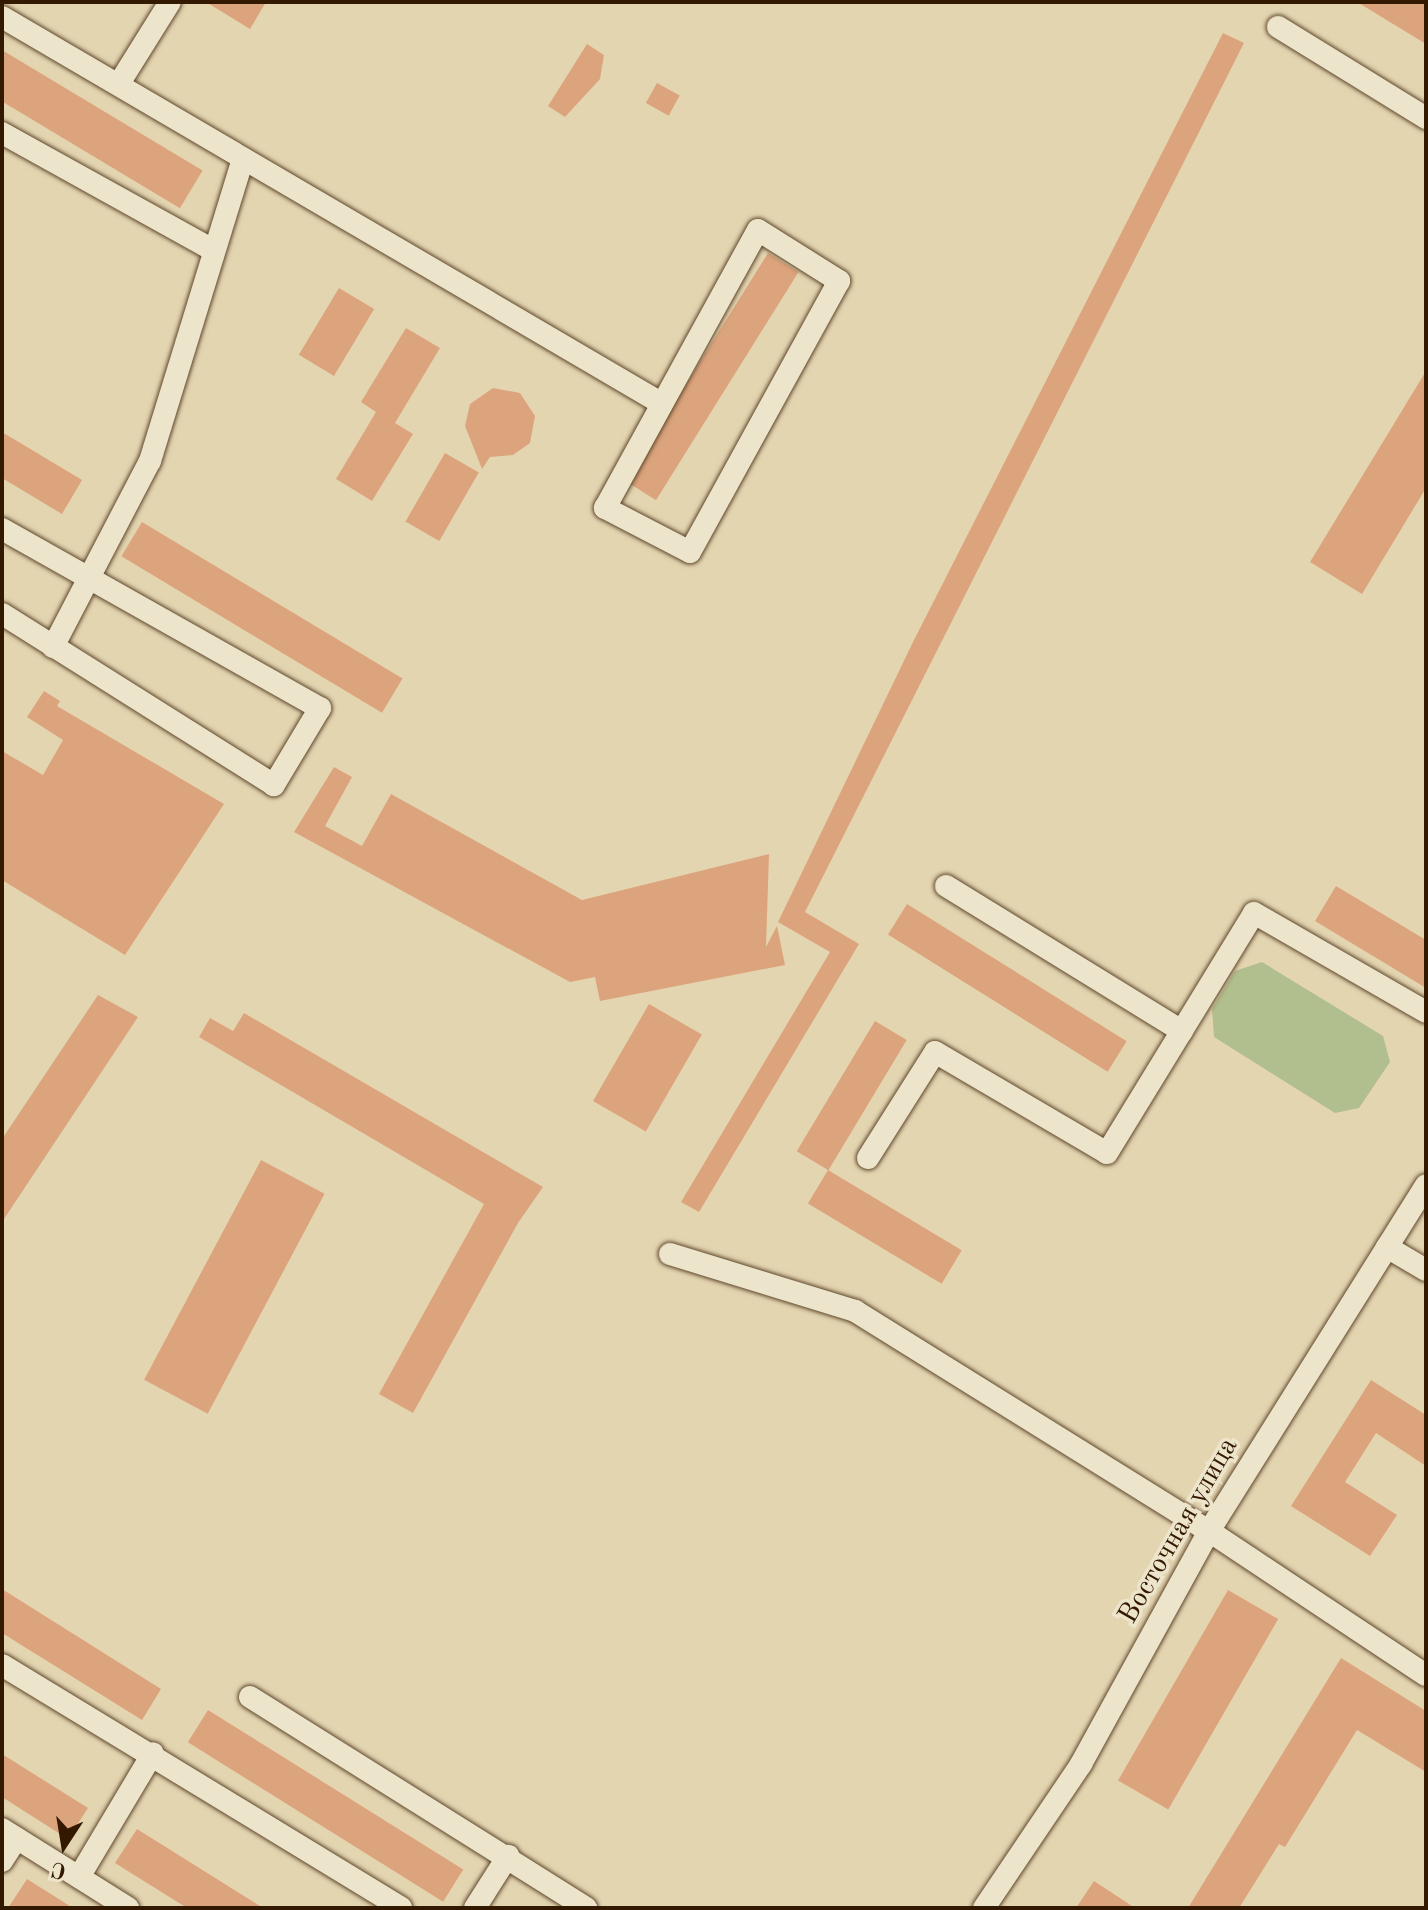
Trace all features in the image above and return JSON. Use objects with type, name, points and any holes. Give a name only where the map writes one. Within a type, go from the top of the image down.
[{"type":"street","points":[[120,82],[170,2]]},
{"type":"street","points":[[2,17],[120,82],[243,159],[661,403]]},
{"type":"street","points":[[1278,27],[1426,118]]},
{"type":"street","points":[[2,133],[213,250]]},
{"type":"street","points":[[53,647],[150,461],[243,159]]},
{"type":"street","points":[[758,230],[839,281],[690,552],[605,508],[661,403],[758,230]]},
{"type":"street","points":[[2,529],[88,581],[320,708],[274,785],[2,614]]},
{"type":"street","points":[[946,886],[1182,1031]]},
{"type":"street","points":[[868,1158],[935,1052],[1107,1153],[1254,913],[1426,1012]]},
{"type":"street","name":"Восточная улица","points":[[984,1908],[1081,1764],[1209,1531],[1426,1185]]},
{"type":"street","points":[[1387,1247],[1426,1270]]},
{"type":"street","points":[[670,1254],[855,1311],[1209,1531],[1426,1675]]},
{"type":"street","points":[[2,1665],[153,1753],[401,1908]]},
{"type":"street","points":[[250,1697],[508,1856],[586,1908]]},
{"type":"street","points":[[79,1877],[153,1753]]},
{"type":"street","points":[[2,1861],[9,1833],[128,1908]]},
{"type":"street","points":[[475,1908],[508,1856]]},
{"type":"green space","points":[[1262,962],[1383,1036],[1390,1062],[1359,1108],[1335,1113],[1214,1037],[1212,1009],[1235,971]]},
{"type":"building","points":[[206,2],[266,2],[250,29]]},
{"type":"building","points":[[1357,2],[1426,2],[1426,44]]},
{"type":"building","points":[[1223,33],[1244,43],[805,912],[859,944],[699,1212],[681,1202],[830,952],[778,922],[913,642]]},
{"type":"building","points":[[587,44],[604,55],[600,79],[565,117],[548,106]]},
{"type":"building","points":[[2,50],[203,171],[180,208],[2,101]]},
{"type":"building","points":[[657,83],[680,96],[669,116],[646,103]]},
{"type":"building","points":[[768,253],[799,272],[656,500],[625,481]]},
{"type":"building","points":[[339,288],[374,309],[334,376],[299,355]]},
{"type":"building","points":[[406,328],[440,348],[395,423],[413,434],[372,501],[336,479],[376,412],[361,402]]},
{"type":"building","points":[[1426,371],[1426,488],[1362,594],[1310,562]]},
{"type":"building","points":[[493,388],[520,393],[535,416],[530,443],[513,455],[490,457],[482,469],[465,426],[470,404]]},
{"type":"building","points":[[2,432],[82,480],[62,514],[2,478]]},
{"type":"building","points":[[445,453],[479,472],[439,541],[406,521]]},
{"type":"building","points":[[142,522],[403,679],[382,713],[121,556]]},
{"type":"building","points":[[44,691],[60,701],[57,706],[224,804],[125,955],[2,880],[2,751],[43,775],[63,740],[27,717]]},
{"type":"building","points":[[334,767],[352,777],[325,826],[362,846],[391,794],[582,900],[769,854],[766,947],[777,926],[785,965],[600,1001],[595,977],[570,982],[294,832]]},
{"type":"building","points":[[1336,886],[1426,940],[1426,988],[1315,921]]},
{"type":"building","points":[[907,904],[1127,1041],[1108,1072],[888,935]]},
{"type":"building","points":[[98,995],[138,1017],[2,1222],[2,1139]]},
{"type":"building","points":[[649,1004],[702,1034],[646,1131],[593,1101]]},
{"type":"building","points":[[244,1013],[543,1187],[518,1223],[413,1413],[379,1394],[484,1204],[199,1037],[210,1018],[233,1031]]},
{"type":"building","points":[[875,1021],[907,1040],[828,1170],[797,1151]]},
{"type":"building","points":[[261,1160],[325,1194],[208,1414],[144,1380]]},
{"type":"building","points":[[828,1170],[962,1250],[942,1284],[808,1203]]},
{"type":"building","points":[[1371,1380],[1426,1415],[1426,1466],[1376,1433],[1345,1482],[1397,1515],[1370,1556],[1291,1506]]},
{"type":"building","points":[[2,1589],[161,1689],[142,1720],[2,1633]]},
{"type":"building","points":[[1228,1590],[1278,1619],[1168,1810],[1118,1781]]},
{"type":"building","points":[[1341,1658],[1426,1711],[1426,1772],[1357,1730],[1285,1847],[1279,1844],[1239,1908],[1188,1908]]},
{"type":"building","points":[[208,1710],[463,1870],[443,1902],[188,1742]]},
{"type":"building","points":[[2,1754],[88,1808],[68,1839],[2,1797]]},
{"type":"building","points":[[137,1829],[263,1908],[187,1908],[115,1863]]},
{"type":"building","points":[[27,1879],[73,1908],[8,1908]]},
{"type":"building","points":[[1094,1881],[1135,1908],[1076,1908]]}]
